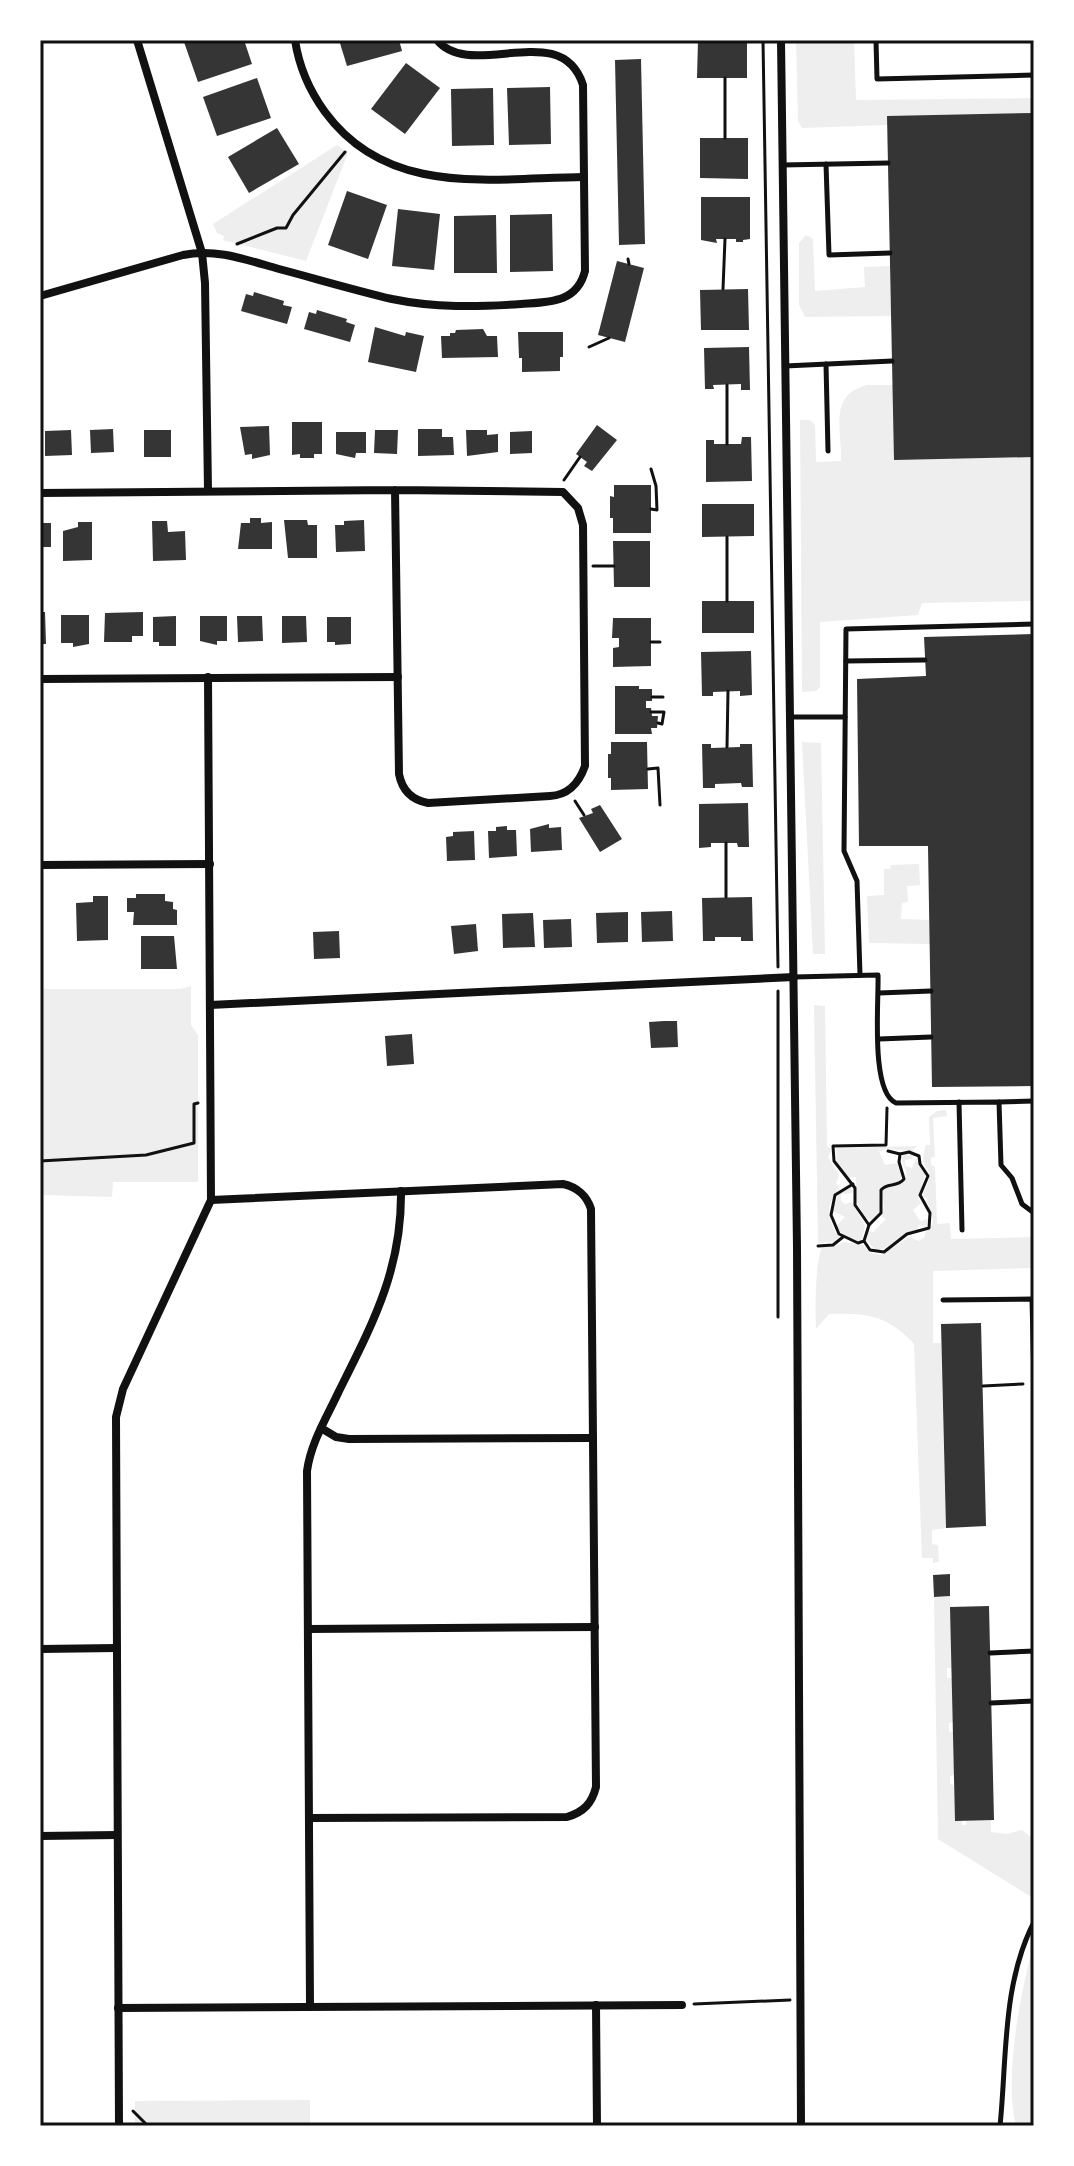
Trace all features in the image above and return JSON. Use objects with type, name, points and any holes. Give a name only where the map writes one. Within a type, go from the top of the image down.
[{"type":"street","points":[[137,40],[202,253],[208,491]]},
{"type":"street","points":[[295,40],[303,72],[322,107],[342,132],[379,160],[420,175],[451,179],[584,177]]},
{"type":"street","points":[[40,296],[183,255],[202,253],[234,257],[395,299],[451,307],[556,301],[571,295],[585,271],[583,85],[576,69],[570,62],[549,53],[463,54],[447,50],[437,40]]},
{"type":"street","points":[[781,40],[794,977],[801,2126]]},
{"type":"street","points":[[40,493],[208,491],[395,490],[557,490],[568,495],[581,515],[585,766],[569,791],[550,796],[428,803],[415,799],[404,789],[399,774],[395,490]]},
{"type":"street","points":[[119,2126],[115,1430],[118,1404],[211,1200],[208,677]]},
{"type":"street","points":[[40,679],[398,677]]},
{"type":"street","points":[[40,865],[210,864]]},
{"type":"street","points":[[210,1005],[794,977]]},
{"type":"street","points":[[211,1200],[563,1184],[585,1196],[593,1217],[596,1787],[591,1803],[584,1810],[567,1817],[309,1818]]},
{"type":"street","points":[[310,2006],[307,1471],[321,1428],[384,1298],[399,1233],[401,1191]]},
{"type":"street","points":[[321,1428],[336,1437],[349,1439],[593,1438]]},
{"type":"street","points":[[308,1629],[595,1627]]},
{"type":"street","points":[[40,1649],[117,1648]]},
{"type":"street","points":[[40,1836],[117,1835]]},
{"type":"street","points":[[596,2005],[597,2126]]},
{"type":"street","points":[[118,2008],[682,2005]]},
{"type":"lane","points":[[876,40],[877,79],[1034,75]]},
{"type":"lane","points":[[782,165],[888,163]]},
{"type":"lane","points":[[826,164],[829,255],[890,253]]},
{"type":"lane","points":[[785,366],[892,361]]},
{"type":"lane","points":[[826,364],[828,451]]},
{"type":"lane","points":[[860,975],[857,881],[844,851],[846,629],[1034,624]]},
{"type":"lane","points":[[845,661],[925,660]]},
{"type":"lane","points":[[790,717],[845,717]]},
{"type":"lane","points":[[794,977],[878,975],[881,1084],[884,1094],[892,1102],[1034,1101]]},
{"type":"lane","points":[[879,993],[931,991]]},
{"type":"lane","points":[[879,1039],[931,1037]]},
{"type":"lane","points":[[959,1102],[962,1230]]},
{"type":"lane","points":[[999,1102],[1001,1165],[1012,1178],[1022,1204],[1034,1213]]},
{"type":"lane","points":[[943,1300],[1032,1299],[1034,1382]]},
{"type":"lane","points":[[990,1653],[1034,1651]]},
{"type":"lane","points":[[991,1703],[1034,1701]]},
{"type":"lane","points":[[1000,2126],[1013,1988],[1021,1951],[1034,1922]]},
{"type":"path","points":[[763,40],[778,967]]},
{"type":"path","points":[[725,78],[725,138]]},
{"type":"path","points":[[237,244],[277,228],[288,229],[293,215],[345,152]]},
{"type":"path","points":[[723,289],[725,239]]},
{"type":"path","points":[[589,347],[609,338]]},
{"type":"path","points":[[727,385],[727,444]]},
{"type":"path","points":[[557,490],[580,457]]},
{"type":"path","points":[[651,469],[656,486],[657,510],[651,509]]},
{"type":"path","points":[[727,537],[727,601]]},
{"type":"path","points":[[583,567],[614,566]]},
{"type":"path","points":[[651,642],[660,642]]},
{"type":"path","points":[[727,747],[728,691]]},
{"type":"path","points":[[652,697],[663,697]]},
{"type":"path","points":[[651,712],[664,712],[662,724],[658,723]]},
{"type":"path","points":[[648,769],[658,768],[660,805]]},
{"type":"path","points":[[569,791],[584,815]]},
{"type":"path","points":[[726,843],[726,897]]},
{"type":"path","points":[[778,991],[778,1317]]},
{"type":"path","points":[[869,1225],[855,1205],[853,1184],[837,1168],[833,1146],[886,1145],[887,1105],[892,1102]]},
{"type":"path","points":[[40,1161],[146,1155],[194,1143],[194,1104],[198,1103]]},
{"type":"path","points":[[864,1241],[870,1250],[884,1252],[907,1234],[929,1228],[930,1213],[920,1195],[927,1172],[920,1164],[919,1156],[888,1151]]},
{"type":"path","points":[[864,1241],[869,1225],[879,1217],[883,1187],[898,1184],[904,1179],[900,1154]]},
{"type":"path","points":[[853,1184],[835,1195],[831,1215],[834,1227],[843,1237],[858,1243],[864,1241]]},
{"type":"path","points":[[844,1187],[845,1195]]},
{"type":"path","points":[[882,1206],[889,1206]]},
{"type":"path","points":[[818,1246],[833,1245],[843,1237]]},
{"type":"path","points":[[983,1386],[1034,1382]]},
{"type":"path","points":[[682,2005],[801,2000]]},
{"type":"path","points":[[133,2111],[148,2126]]},
{"type":"shaded area","points":[[796,40],[854,40],[856,100],[1034,98],[1034,113],[888,125],[802,128],[798,121]]},
{"type":"shaded area","points":[[337,145],[348,153],[306,261],[223,240],[224,236],[217,233],[213,224]]},
{"type":"shaded area","points":[[806,235],[813,239],[815,291],[865,287],[864,267],[890,266],[891,316],[805,317],[799,305],[799,243]]},
{"type":"shaded area","points":[[867,385],[893,385],[1034,457],[1034,601],[922,603],[918,615],[820,622],[820,687],[816,691],[802,692],[800,420],[810,420],[815,425],[816,462],[841,461],[839,426],[842,405],[855,390]]},
{"type":"shaded area","points":[[802,742],[821,743],[825,954],[813,954]]},
{"type":"shaded area","points":[[919,864],[920,885],[907,886],[908,902],[902,903],[901,919],[929,920],[930,944],[869,943],[867,896],[884,895],[884,869],[890,869],[891,865]]},
{"type":"shaded area","points":[[191,986],[191,1025],[198,1035],[198,1182],[113,1182],[112,1197],[40,1195],[40,989],[181,989]]},
{"type":"shaded area","points":[[814,1005],[825,1006],[827,1146],[832,1149],[828,1157],[839,1175],[836,1183],[840,1188],[829,1212],[839,1237],[834,1242],[818,1243]]},
{"type":"shaded area","points":[[946,1110],[947,1116],[933,1118],[935,1157],[931,1158],[931,1165],[935,1167],[937,1224],[950,1223],[951,1239],[1034,1237],[1034,1268],[933,1271],[933,1343],[941,1343],[946,1528],[932,1530],[932,1544],[938,1545],[939,1562],[933,1563],[933,1558],[922,1558],[914,1344],[895,1327],[865,1315],[829,1314],[816,1329],[816,1298],[818,1261],[823,1246],[836,1246],[844,1242],[863,1245],[870,1253],[881,1255],[909,1237],[919,1241],[925,1237],[933,1221],[927,1198],[922,1196],[929,1177],[923,1158],[926,1145],[930,1145],[929,1117],[937,1111]]},
{"type":"shaded area","points":[[917,1146],[912,1151],[879,1151],[885,1165],[897,1163],[902,1177],[899,1182],[880,1188],[879,1213],[872,1220],[865,1218],[856,1201],[856,1177],[849,1178],[837,1163],[836,1148]]},
{"type":"shaded area","points":[[907,1154],[913,1156],[905,1160],[905,1166],[912,1168],[916,1158],[925,1175],[918,1198],[921,1203],[913,1210],[920,1221],[928,1219],[926,1227],[919,1225],[917,1230],[876,1250],[867,1241],[868,1231],[873,1232],[886,1219],[881,1216],[884,1207],[882,1190],[900,1185],[905,1180],[901,1157]]},
{"type":"shaded area","points":[[851,1187],[853,1193],[841,1194],[841,1201],[845,1204],[852,1202],[865,1226],[862,1239],[856,1242],[842,1234],[836,1226],[845,1217],[833,1211],[838,1195]]},
{"type":"shaded area","points":[[950,1596],[952,1668],[947,1668],[947,1678],[952,1678],[953,1722],[949,1723],[949,1732],[953,1732],[954,1775],[950,1776],[950,1784],[954,1785],[955,1820],[962,1820],[962,1825],[966,1825],[966,1820],[991,1820],[991,1832],[1007,1834],[1022,1830],[1033,1839],[1033,1898],[938,1839],[934,1597]]},
{"type":"shaded area","points":[[1034,1944],[1034,2126],[1016,2126],[1012,2084],[1015,2035]]},
{"type":"shaded area","points":[[310,2100],[310,2126],[135,2126],[135,2101]]},
{"type":"building","points":[[244,40],[252,64],[198,82],[184,42]]},
{"type":"building","points":[[339,40],[399,40],[402,51],[347,66]]},
{"type":"building","points":[[698,40],[747,40],[747,78],[697,78]]},
{"type":"building","points":[[641,59],[645,244],[619,245],[615,60]]},
{"type":"building","points":[[406,63],[440,88],[405,134],[371,109]]},
{"type":"building","points":[[257,78],[271,118],[217,136],[203,97]]},
{"type":"building","points":[[550,87],[551,144],[509,145],[507,88]]},
{"type":"building","points":[[493,88],[494,145],[452,146],[451,89]]},
{"type":"building","points":[[1034,113],[1034,457],[894,460],[887,116]]},
{"type":"building","points":[[277,128],[299,164],[249,193],[228,157]]},
{"type":"building","points":[[700,138],[748,138],[748,179],[700,178]]},
{"type":"building","points":[[347,191],[387,205],[368,259],[328,245]]},
{"type":"building","points":[[701,197],[750,197],[750,239],[736,242],[736,239],[716,239],[717,243],[701,240]]},
{"type":"building","points":[[398,209],[440,214],[434,270],[392,266]]},
{"type":"building","points":[[552,214],[553,271],[510,272],[510,215]]},
{"type":"building","points":[[496,215],[497,273],[454,273],[454,216]]},
{"type":"building","points":[[617,261],[644,268],[625,342],[598,335]]},
{"type":"building","points":[[748,289],[749,330],[701,330],[700,290]]},
{"type":"building","points":[[254,292],[284,301],[283,305],[292,307],[287,324],[241,311],[246,294],[253,296]]},
{"type":"building","points":[[317,310],[347,319],[346,322],[355,325],[350,342],[304,329],[309,312],[316,314]]},
{"type":"building","points":[[375,327],[405,336],[406,332],[424,336],[416,372],[368,362]]},
{"type":"building","points":[[483,329],[487,336],[497,336],[498,357],[442,358],[441,336],[450,336],[456,330]]},
{"type":"building","points":[[518,332],[563,332],[560,371],[522,372]]},
{"type":"building","points":[[749,347],[750,390],[741,390],[741,384],[713,385],[714,389],[705,389],[704,348]]},
{"type":"building","points":[[292,422],[322,422],[322,454],[314,454],[314,458],[292,455]]},
{"type":"building","points":[[597,425],[617,440],[592,471],[584,466],[587,462],[576,454]]},
{"type":"building","points":[[269,426],[270,455],[252,459],[252,454],[245,455],[240,427]]},
{"type":"building","points":[[113,429],[114,452],[91,453],[90,430]]},
{"type":"building","points":[[418,429],[442,429],[442,437],[453,437],[454,455],[418,456]]},
{"type":"building","points":[[71,430],[72,455],[45,456],[45,431]]},
{"type":"building","points":[[144,430],[171,430],[171,457],[144,457]]},
{"type":"building","points":[[375,430],[398,430],[397,454],[374,453]]},
{"type":"building","points":[[466,430],[487,430],[487,435],[498,434],[498,452],[467,456]]},
{"type":"building","points":[[532,431],[532,453],[510,454],[510,432]]},
{"type":"building","points":[[336,432],[366,432],[366,453],[356,453],[355,458],[336,454]]},
{"type":"building","points":[[742,437],[751,437],[752,481],[706,482],[706,440],[714,440],[714,444],[741,444]]},
{"type":"building","points":[[614,485],[651,485],[651,533],[613,533],[610,496],[614,497]]},
{"type":"building","points":[[702,504],[754,504],[754,536],[702,537]]},
{"type":"building","points":[[250,518],[261,518],[261,523],[272,522],[272,549],[238,549],[241,523],[250,523]]},
{"type":"building","points":[[284,520],[307,520],[308,525],[317,525],[317,558],[288,558]]},
{"type":"building","points":[[364,520],[365,551],[336,552],[335,525],[344,525],[344,521]]},
{"type":"building","points":[[152,521],[167,521],[168,532],[185,531],[186,560],[153,561]]},
{"type":"building","points":[[78,522],[92,522],[92,560],[63,561],[63,531],[78,527]]},
{"type":"building","points":[[40,523],[51,523],[51,547],[40,547]]},
{"type":"building","points":[[613,541],[650,541],[650,587],[614,587]]},
{"type":"building","points":[[702,601],[754,601],[754,633],[702,633]]},
{"type":"building","points":[[40,612],[45,612],[46,644],[40,644]]},
{"type":"building","points":[[143,612],[143,636],[132,636],[132,642],[104,642],[105,613]]},
{"type":"building","points":[[61,615],[89,615],[89,644],[73,647],[73,643],[61,643]]},
{"type":"building","points":[[176,616],[176,646],[159,646],[159,642],[153,642],[153,617]]},
{"type":"building","points":[[200,616],[227,616],[227,641],[217,641],[217,645],[200,641]]},
{"type":"building","points":[[237,616],[262,616],[263,641],[238,642]]},
{"type":"building","points":[[282,616],[306,616],[307,642],[282,643]]},
{"type":"building","points":[[327,617],[351,617],[351,644],[327,642]]},
{"type":"building","points":[[613,618],[651,618],[651,666],[613,667],[613,648],[619,647],[619,638],[612,638]]},
{"type":"building","points":[[1034,634],[1034,1086],[932,1087],[928,846],[859,846],[857,679],[926,676],[924,637]]},
{"type":"building","points":[[751,651],[752,695],[740,696],[740,691],[713,692],[713,696],[702,696],[701,652]]},
{"type":"building","points":[[615,686],[652,689],[652,701],[646,701],[646,708],[651,708],[652,716],[658,716],[657,728],[651,728],[652,734],[615,734]]},
{"type":"building","points":[[611,742],[647,742],[648,789],[611,790],[608,754],[611,754]]},
{"type":"building","points":[[702,744],[711,744],[711,748],[752,744],[753,787],[742,787],[741,783],[715,784],[715,788],[703,788]]},
{"type":"building","points":[[748,803],[749,847],[738,847],[737,843],[711,843],[711,847],[699,848],[699,804]]},
{"type":"building","points":[[600,805],[622,839],[600,852],[579,818],[593,813],[591,809]]},
{"type":"building","points":[[549,824],[549,828],[561,827],[562,850],[531,852],[530,829]]},
{"type":"building","points":[[507,826],[507,830],[516,830],[517,856],[489,858],[488,831]]},
{"type":"building","points":[[474,831],[475,860],[447,861],[446,837],[453,836],[453,832]]},
{"type":"building","points":[[136,894],[165,894],[165,901],[173,902],[173,909],[177,910],[177,925],[133,925],[134,912],[127,912],[127,898],[136,898]]},
{"type":"building","points":[[93,896],[108,896],[108,940],[77,941],[76,903],[93,902]]},
{"type":"building","points":[[752,897],[753,941],[741,941],[741,937],[715,937],[715,941],[703,941],[702,898]]},
{"type":"building","points":[[672,911],[673,941],[642,942],[641,912]]},
{"type":"building","points":[[628,912],[628,942],[597,943],[596,913]]},
{"type":"building","points":[[533,913],[535,947],[503,948],[502,914]]},
{"type":"building","points":[[571,919],[572,947],[544,948],[543,920]]},
{"type":"building","points":[[476,924],[478,951],[454,954],[451,926]]},
{"type":"building","points":[[339,931],[340,958],[314,959],[313,932]]},
{"type":"building","points":[[141,936],[174,936],[177,969],[141,969]]},
{"type":"building","points":[[677,1021],[678,1047],[651,1048],[649,1022]]},
{"type":"building","points":[[412,1034],[414,1064],[387,1066],[385,1036]]},
{"type":"building","points":[[981,1323],[986,1526],[946,1528],[941,1324]]},
{"type":"building","points":[[950,1574],[950,1596],[934,1597],[933,1575]]},
{"type":"building","points":[[989,1606],[994,1820],[955,1821],[950,1607]]}]
